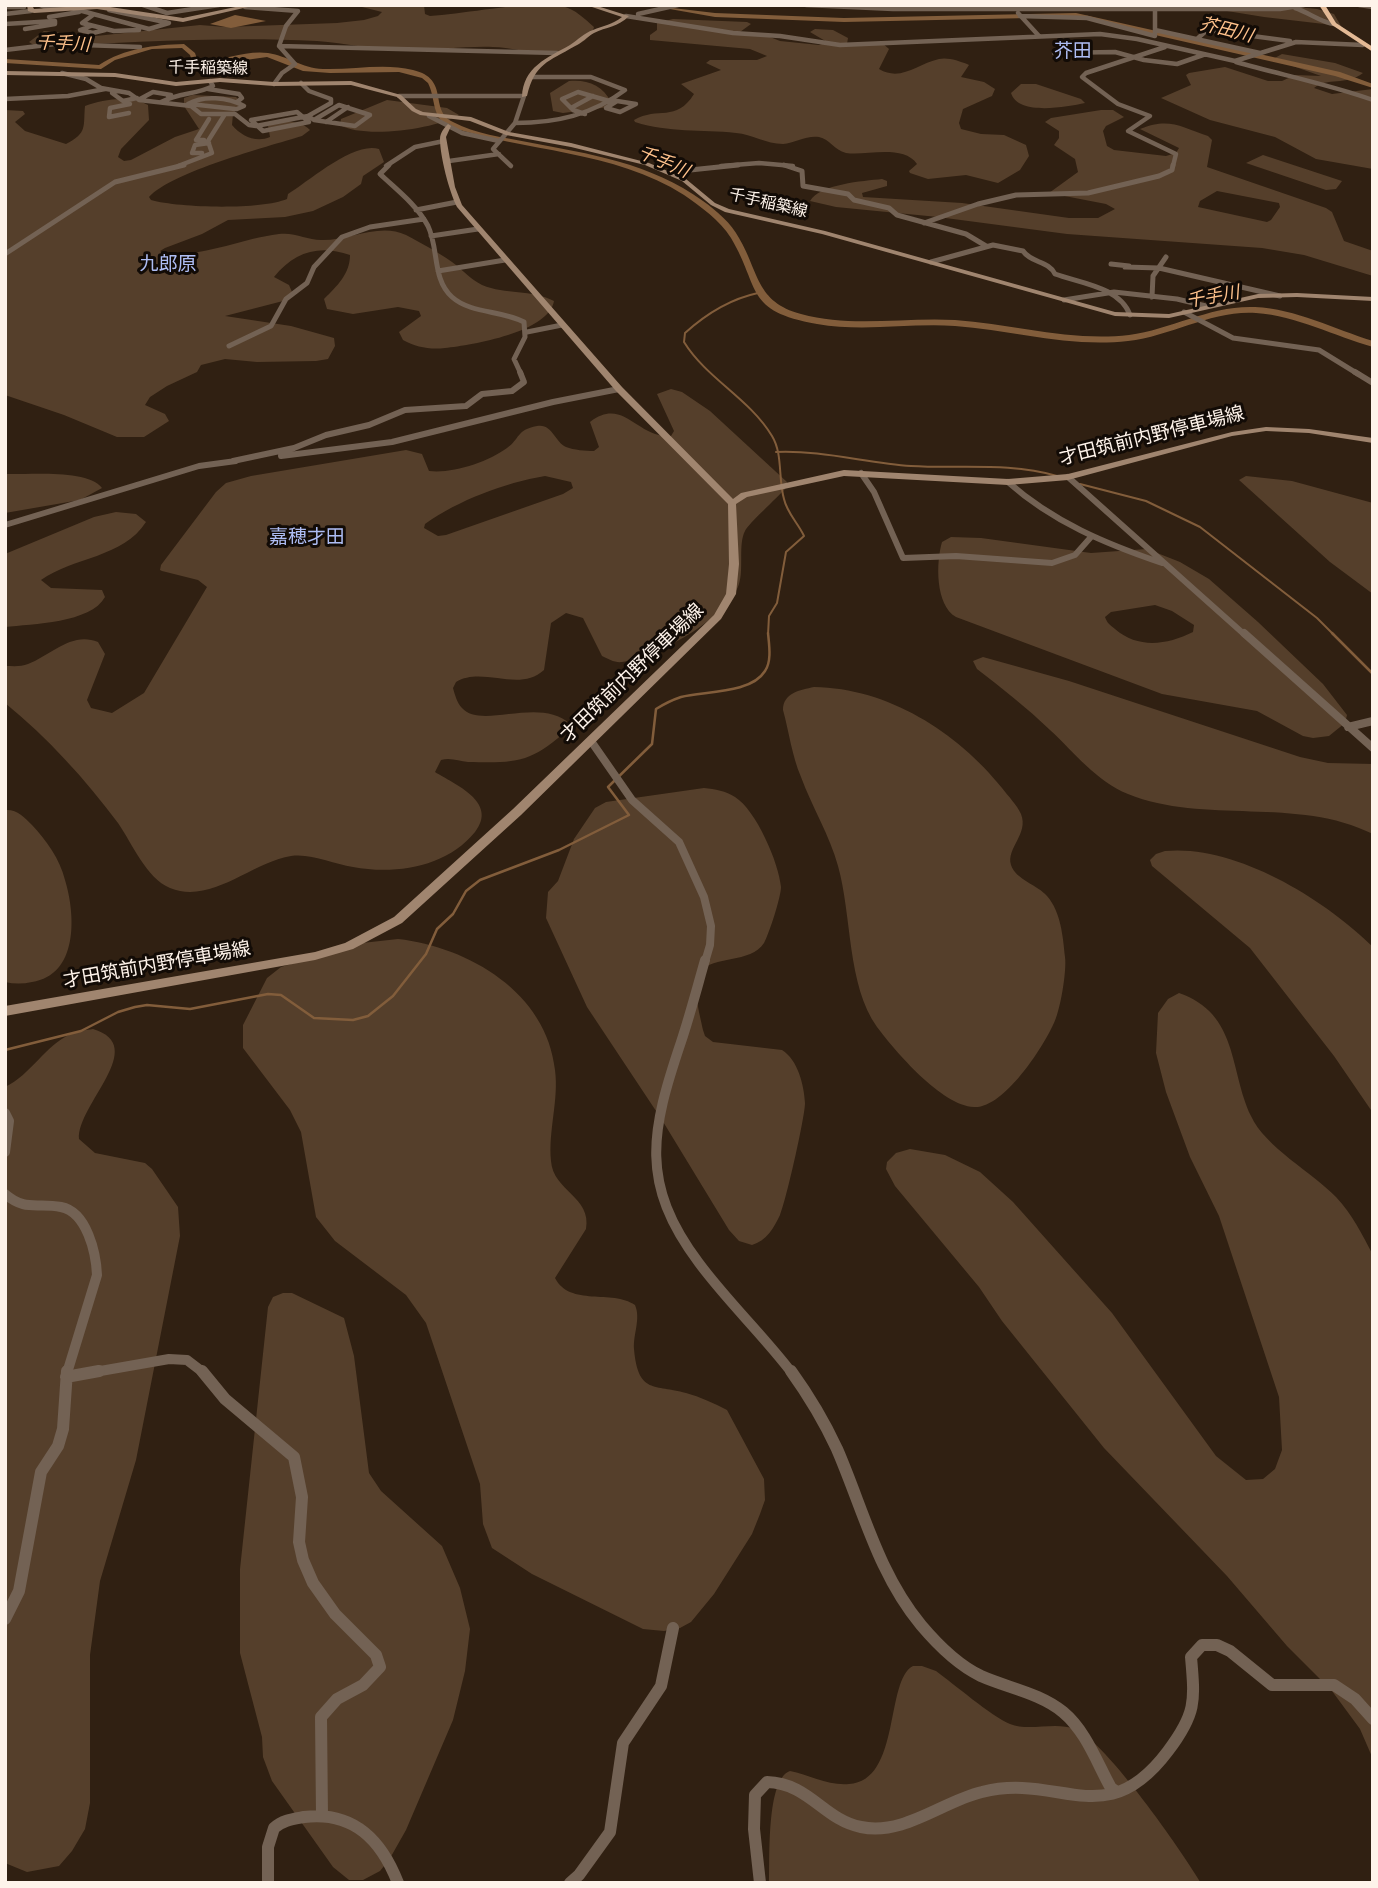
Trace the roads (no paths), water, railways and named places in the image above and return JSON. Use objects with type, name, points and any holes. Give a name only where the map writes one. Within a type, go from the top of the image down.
[{"type":"highway","points":[[1322,5],[1334,24],[1368,46]]},
{"type":"main road","points":[[110,10],[123,5]]},
{"type":"main road","points":[[588,5],[626,16]]},
{"type":"main road","points":[[25,9],[54,13],[71,8],[99,7],[183,20],[244,6]]},
{"type":"main road","points":[[524,96],[534,67],[592,32],[615,25],[626,16]]},
{"type":"main road","name":"千手稲築線","points":[[5,73],[122,75],[176,84],[210,81],[274,85],[351,83],[399,96],[417,112],[471,119],[507,135],[606,153],[671,172],[713,204],[727,211],[823,232],[1130,316],[1188,314],[1206,306],[1280,296],[1373,299]]},
{"type":"main road","points":[[448,126],[444,141],[457,202],[619,389],[732,503]]},
{"type":"main road","name":"才田筑前内野停車場線","points":[[5,1011],[314,956],[374,934],[398,920],[591,741],[718,617],[731,594],[734,564],[732,503],[744,495],[828,475],[861,473],[1008,482],[1068,477],[1250,430],[1309,431],[1373,441]]},
{"type":"street","points":[[6,22],[29,20],[47,8],[79,5]]},
{"type":"street","points":[[143,5],[167,13],[219,5]]},
{"type":"street","points":[[180,5],[187,10]]},
{"type":"street","points":[[626,16],[678,5]]},
{"type":"street","points":[[806,5],[893,9],[1154,6],[1295,8],[1314,14],[1325,23],[1334,24]]},
{"type":"street","points":[[1295,8],[1304,5]]},
{"type":"street","points":[[1359,5],[1373,7]]},
{"type":"street","points":[[244,6],[298,11],[286,26],[279,46]]},
{"type":"street","points":[[1154,6],[1157,21],[1156,43]]},
{"type":"street","points":[[63,12],[81,12],[99,7]]},
{"type":"street","points":[[645,7],[657,9]]},
{"type":"street","points":[[71,8],[133,27],[119,31]]},
{"type":"street","points":[[6,22],[6,12],[25,9]]},
{"type":"street","points":[[20,19],[25,9]]},
{"type":"street","points":[[25,9],[29,20],[25,29],[26,47]]},
{"type":"street","points":[[1015,9],[1039,36]]},
{"type":"street","points":[[110,10],[121,13],[161,22],[146,28],[119,31],[82,23],[94,15],[110,10]]},
{"type":"street","points":[[104,18],[121,13]]},
{"type":"street","points":[[111,20],[128,14]]},
{"type":"street","points":[[634,15],[723,32],[780,36],[840,45],[1090,33],[1156,43],[1235,61],[1237,64],[1333,86],[1373,100]]},
{"type":"street","points":[[126,24],[135,16]]},
{"type":"street","points":[[1020,16],[1087,18],[1262,54]]},
{"type":"street","points":[[126,24],[142,17]]},
{"type":"street","points":[[6,22],[20,19],[55,21],[55,24],[25,29]]},
{"type":"street","points":[[146,28],[126,24],[112,22],[101,28],[93,33],[80,30],[101,28],[126,24],[152,19]]},
{"type":"street","points":[[1197,39],[1207,30],[1296,42],[1368,46]]},
{"type":"street","points":[[1066,34],[1073,41]]},
{"type":"street","points":[[1107,52],[1116,47],[1114,43],[1122,37]]},
{"type":"street","points":[[1235,61],[1296,42]]},
{"type":"street","points":[[279,46],[557,53]]},
{"type":"street","points":[[274,85],[295,61],[279,46]]},
{"type":"street","points":[[5,50],[26,47],[139,47]]},
{"type":"street","points":[[1081,47],[1090,51]]},
{"type":"street","points":[[924,223],[978,204],[1016,195],[1088,193],[1172,170],[1176,153],[1128,131],[1150,116],[1118,104],[1082,77],[1086,73],[1165,47]]},
{"type":"street","points":[[1054,53],[1107,52],[1177,64],[1204,54]]},
{"type":"street","points":[[62,73],[86,79],[107,89],[129,93],[138,100],[191,106],[207,121]]},
{"type":"street","points":[[515,123],[546,123],[585,114],[625,90],[590,78],[564,75],[530,77]]},
{"type":"street","points":[[208,89],[213,86],[210,81]]},
{"type":"street","points":[[118,91],[112,93],[123,101],[151,100],[231,109],[249,125],[256,126],[306,117],[333,101],[309,91],[301,83]]},
{"type":"street","points":[[5,99],[68,96],[107,89]]},
{"type":"street","points":[[163,101],[179,93],[208,89],[239,94],[242,98],[220,107]]},
{"type":"street","points":[[585,114],[568,106],[562,99],[576,92],[609,102],[636,104],[622,112],[606,107],[609,102]]},
{"type":"street","points":[[138,100],[129,113],[111,112],[110,108],[138,100],[151,93],[171,94],[163,101]]},
{"type":"street","points":[[151,100],[162,93]]},
{"type":"street","points":[[163,101],[179,94],[236,102],[244,106],[222,119],[207,121]]},
{"type":"street","points":[[178,102],[190,96]]},
{"type":"street","points":[[399,96],[524,96],[515,123],[493,149],[511,166]]},
{"type":"street","points":[[568,106],[593,96]]},
{"type":"street","points":[[188,104],[199,97]]},
{"type":"street","points":[[199,105],[209,99]]},
{"type":"street","points":[[209,106],[220,100]]},
{"type":"street","points":[[231,109],[236,102]]},
{"type":"street","points":[[613,110],[627,102]]},
{"type":"street","points":[[306,117],[309,122],[263,131],[251,120],[297,112],[314,120],[355,126],[370,116],[337,105],[314,120]]},
{"type":"street","points":[[326,122],[348,107]]},
{"type":"street","points":[[342,124],[361,111]]},
{"type":"street","points":[[201,114],[222,119]]},
{"type":"street","points":[[287,114],[298,124]]},
{"type":"street","points":[[275,116],[287,127]]},
{"type":"street","points":[[433,116],[468,135],[499,140]]},
{"type":"street","points":[[263,118],[275,129]]},
{"type":"street","points":[[5,254],[115,182],[183,165],[210,145],[222,119]]},
{"type":"street","points":[[207,121],[196,140],[210,145]]},
{"type":"street","points":[[201,131],[214,132]]},
{"type":"street","points":[[233,461],[369,425],[405,410],[466,406],[482,394],[512,391],[524,382],[514,359],[522,348],[527,332],[524,322],[474,307],[453,297],[438,271],[431,236],[424,219],[380,171],[415,147],[444,141]]},
{"type":"street","points":[[195,145],[210,145],[194,154],[192,149],[195,145]]},
{"type":"street","points":[[449,161],[499,154]]},
{"type":"street","points":[[671,172],[738,165],[787,164],[804,174],[803,186],[848,194],[854,200],[889,208],[897,215],[966,234],[986,246],[1023,251],[1027,257],[1052,268],[1055,274],[1093,284],[1109,293],[1127,307],[1130,316]]},
{"type":"street","points":[[416,210],[457,202]]},
{"type":"street","points":[[229,346],[271,326],[286,299],[307,283],[314,267],[342,237],[370,227],[424,219]]},
{"type":"street","points":[[431,236],[478,229]]},
{"type":"street","points":[[931,262],[986,246]]},
{"type":"street","points":[[1152,297],[1152,280],[1166,257]]},
{"type":"street","points":[[438,271],[505,260]]},
{"type":"street","points":[[1111,264],[1159,268],[1280,296]]},
{"type":"street","points":[[1224,303],[1223,298],[1238,287]]},
{"type":"street","points":[[1064,300],[1109,293],[1206,306]]},
{"type":"street","points":[[1188,314],[1226,335],[1241,340],[1319,350],[1373,383]]},
{"type":"street","points":[[527,332],[562,325]]},
{"type":"street","points":[[5,525],[199,466],[372,446],[619,389]]},
{"type":"street","points":[[466,406],[472,422]]},
{"type":"street","points":[[861,473],[874,492],[903,558],[956,556],[1052,563],[1075,555],[1091,537]]},
{"type":"street","points":[[1068,477],[1373,748]]},
{"type":"street","points":[[1008,482],[1023,497],[1091,537],[1167,565]]},
{"type":"street","points":[[1348,727],[1373,721]]},
{"type":"street","points":[[591,741],[632,800],[679,842],[704,897],[711,926],[710,945],[663,1091],[656,1145],[656,1169],[662,1195],[678,1231],[705,1273],[804,1387],[827,1426],[885,1569],[907,1608],[952,1656],[979,1675],[1041,1698],[1065,1713],[1078,1729],[1111,1788],[1117,1792]]},
{"type":"street","points":[[5,1112],[9,1121],[5,1152]]},
{"type":"street","points":[[5,1194],[17,1204],[64,1207],[82,1222],[96,1258],[97,1275],[66,1377],[63,1429],[58,1446],[41,1472],[19,1591],[5,1619]]},
{"type":"street","points":[[66,1377],[169,1359],[187,1360],[204,1373],[225,1399],[294,1457],[302,1497],[299,1542],[303,1560],[313,1583],[335,1614],[376,1655],[380,1667],[363,1685],[337,1699],[321,1717],[322,1816]]},
{"type":"street","points":[[570,1883],[579,1875],[610,1832],[623,1743],[661,1686],[673,1628]]},
{"type":"street","points":[[760,1883],[754,1829],[755,1795],[767,1782],[779,1780],[792,1784],[846,1824],[864,1829],[888,1828],[984,1791],[1019,1789],[1098,1797],[1130,1788],[1161,1759],[1177,1739],[1192,1709],[1194,1690],[1191,1657],[1202,1645],[1217,1645],[1230,1651],[1272,1685],[1334,1685],[1355,1699],[1373,1719]]},
{"type":"street","points":[[268,1883],[270,1839],[274,1828],[286,1820],[322,1816],[342,1818],[357,1828],[384,1854],[398,1883]]},
{"type":"waterway","name":"芥田川","points":[[650,5],[715,15],[844,20],[1076,15],[1337,74],[1373,86]]},
{"type":"waterway","name":"千手川","points":[[5,61],[101,67],[113,59],[151,47],[184,46],[193,54],[194,60],[203,63],[267,55],[303,69],[317,71],[386,69],[413,72],[431,82],[438,112],[442,119],[450,124],[509,141],[601,158],[660,178],[686,193],[727,226],[737,241],[757,288],[771,305],[783,312],[818,321],[857,324],[954,323],[1106,340],[1144,335],[1222,313],[1254,310],[1299,319],[1373,344]]},
{"type":"waterway","points":[[758,293],[728,303],[710,314],[685,333],[684,342],[704,367],[752,410],[772,436],[778,452]]},
{"type":"waterway","points":[[768,634],[769,616],[777,603],[786,552],[804,536],[785,504],[778,452]]},
{"type":"waterway","points":[[778,452],[810,453],[911,466],[1021,469],[1057,476]]},
{"type":"waterway","points":[[1080,484],[1146,501],[1200,527],[1317,618],[1373,674]]},
{"type":"waterway","points":[[5,1050],[81,1031],[118,1012],[147,1005],[190,1009],[268,994],[281,995],[314,1018],[353,1020],[368,1016],[393,996],[426,954],[437,929],[453,914],[466,891],[480,880],[559,850],[629,815],[608,787],[652,744],[656,709],[681,697],[738,688],[758,678],[769,662],[768,634]]},
{"type":"district","name":"芥田","points":[[1073,52]]},
{"type":"district","name":"九郎原","points":[[168,265]]},
{"type":"district","name":"嘉穂才田","points":[[307,538]]}]
